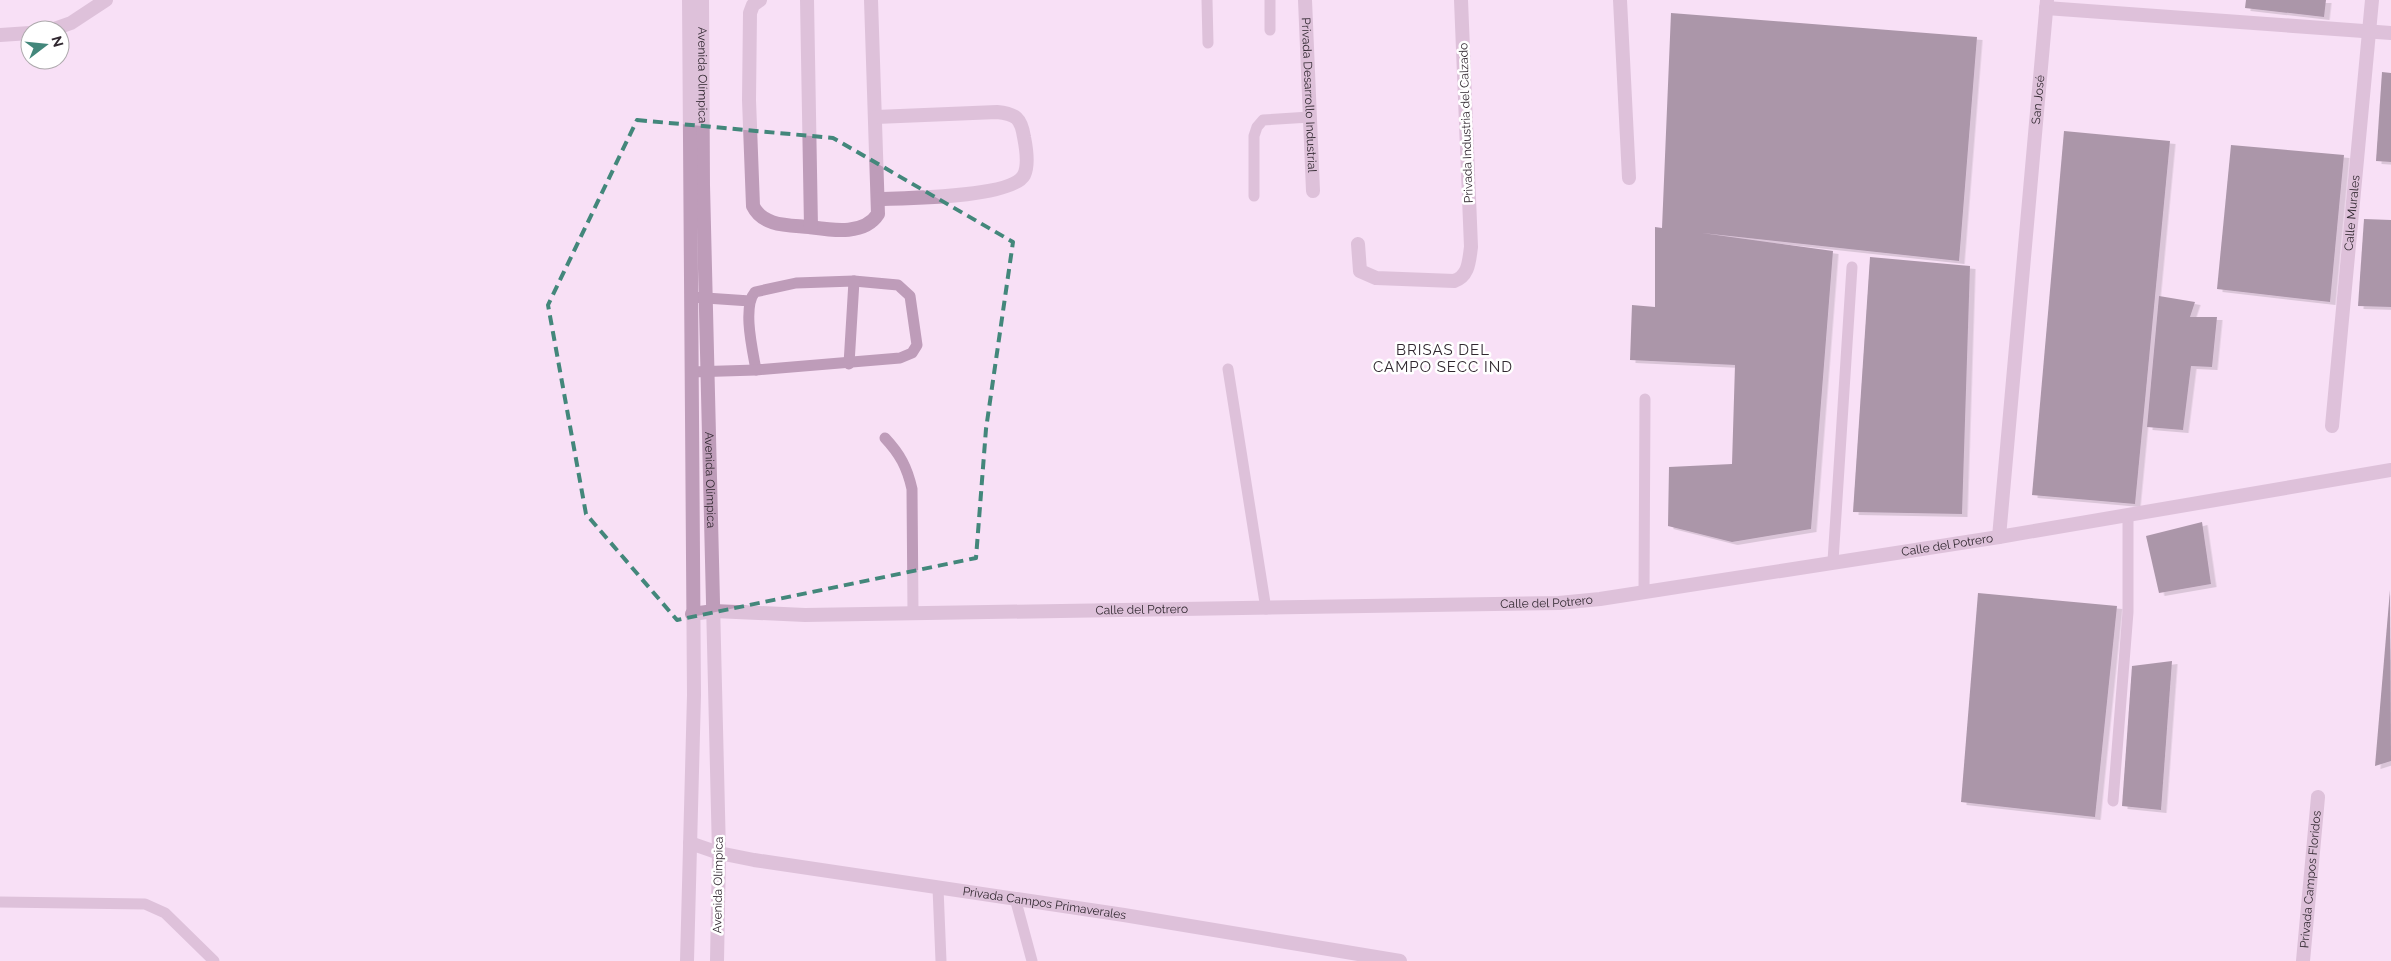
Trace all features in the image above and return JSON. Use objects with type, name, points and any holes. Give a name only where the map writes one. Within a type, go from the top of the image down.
[{"type":"street","points":[[70,24],[106,0]]},
{"type":"street","name":"Avenida Olímpica","points":[[687,961],[694,695],[689,0]]},
{"type":"street","name":"Avenida Olímpica","points":[[702,0],[707,372],[719,853],[717,961]]},
{"type":"street","points":[[760,0],[753,5],[750,13],[753,206],[760,216],[773,223],[826,231],[862,227],[874,221],[878,214],[871,0]]},
{"type":"street","points":[[807,0],[811,228]]},
{"type":"street","name":"Privada Desarrollo Industrial","points":[[1305,0],[1313,191]]},
{"type":"street","name":"Privada Industria del Calzado","points":[[1358,244],[1360,271],[1368,276],[1454,281],[1462,278],[1467,270],[1472,246],[1461,0]]},
{"type":"street","points":[[1620,0],[1629,178]]},
{"type":"street","name":"Calle Murales","points":[[2332,426],[2372,0]]},
{"type":"street","name":"San José","points":[[1999,536],[2046,4],[2391,33]]},
{"type":"street","points":[[0,35],[20,33]]},
{"type":"street","points":[[876,117],[998,112],[1018,116],[1022,123],[1026,164],[1024,174],[1020,180],[1005,188],[946,196],[879,199]]},
{"type":"street","name":"Calle del Potrero","points":[[692,614],[714,610],[805,615],[1558,603],[1644,592],[1999,536],[2391,470]]},
{"type":"street","name":"Privada Campos Floridos","points":[[2303,961],[2318,797]]},
{"type":"street","name":"Privada Campos Primaverales","points":[[690,844],[719,853],[938,888],[1015,898],[1400,961]]},
{"type":"lane","points":[[1207,0],[1208,43]]},
{"type":"lane","points":[[1270,0],[1270,30]]},
{"type":"lane","points":[[1254,196],[1254,136],[1258,127],[1263,120],[1310,117]]},
{"type":"lane","points":[[1832,561],[1852,267]]},
{"type":"lane","points":[[849,364],[854,281]]},
{"type":"lane","points":[[691,372],[756,370],[849,364],[900,358],[912,354],[917,345],[910,296],[898,285],[854,281],[796,283],[755,292],[750,300],[749,321],[756,370]]},
{"type":"lane","points":[[691,297],[750,300]]},
{"type":"lane","points":[[1228,369],[1266,609]]},
{"type":"lane","points":[[1644,592],[1645,399]]},
{"type":"lane","points":[[885,438],[899,453],[907,470],[912,489],[913,613]]},
{"type":"lane","points":[[2113,801],[2128,612],[2128,515]]},
{"type":"lane","points":[[938,888],[941,961]]},
{"type":"lane","points":[[1015,898],[1032,961]]},
{"type":"lane","points":[[0,902],[145,904],[165,913],[214,961]]},
{"type":"highlighted area","points":[[637,120],[833,138],[1013,242],[986,429],[976,558],[677,620],[586,514],[548,305]]},
{"type":"building","points":[[2246,0],[2326,0],[2324,17],[2245,8]]},
{"type":"building","points":[[1671,13],[1977,37],[1959,261],[1702,233],[1833,251],[1811,529],[1732,542],[1668,526],[1669,467],[1732,464],[1735,365],[1630,360],[1632,305],[1655,307],[1655,227],[1662,228]]},
{"type":"building","points":[[2382,72],[2391,73],[2391,162],[2376,161]]},
{"type":"building","points":[[2064,131],[2170,141],[2135,504],[2032,495]]},
{"type":"building","points":[[2231,145],[2344,155],[2330,302],[2217,289]]},
{"type":"building","points":[[2364,219],[2391,220],[2391,307],[2358,306]]},
{"type":"building","points":[[1870,257],[1970,266],[1962,514],[1853,512]]},
{"type":"building","points":[[2159,296],[2195,302],[2190,317],[2217,317],[2212,367],[2191,366],[2183,430],[2147,427]]},
{"type":"building","points":[[2202,522],[2211,584],[2159,593],[2146,536]]},
{"type":"building","points":[[2390,590],[2391,761],[2375,766]]},
{"type":"building","points":[[1978,593],[2117,606],[2095,817],[1961,802]]},
{"type":"building","points":[[2172,661],[2161,810],[2122,806],[2132,666]]},
{"type":"district","name":"BRISAS DEL CAMPO SECC IND","points":[[1443,358]]}]
